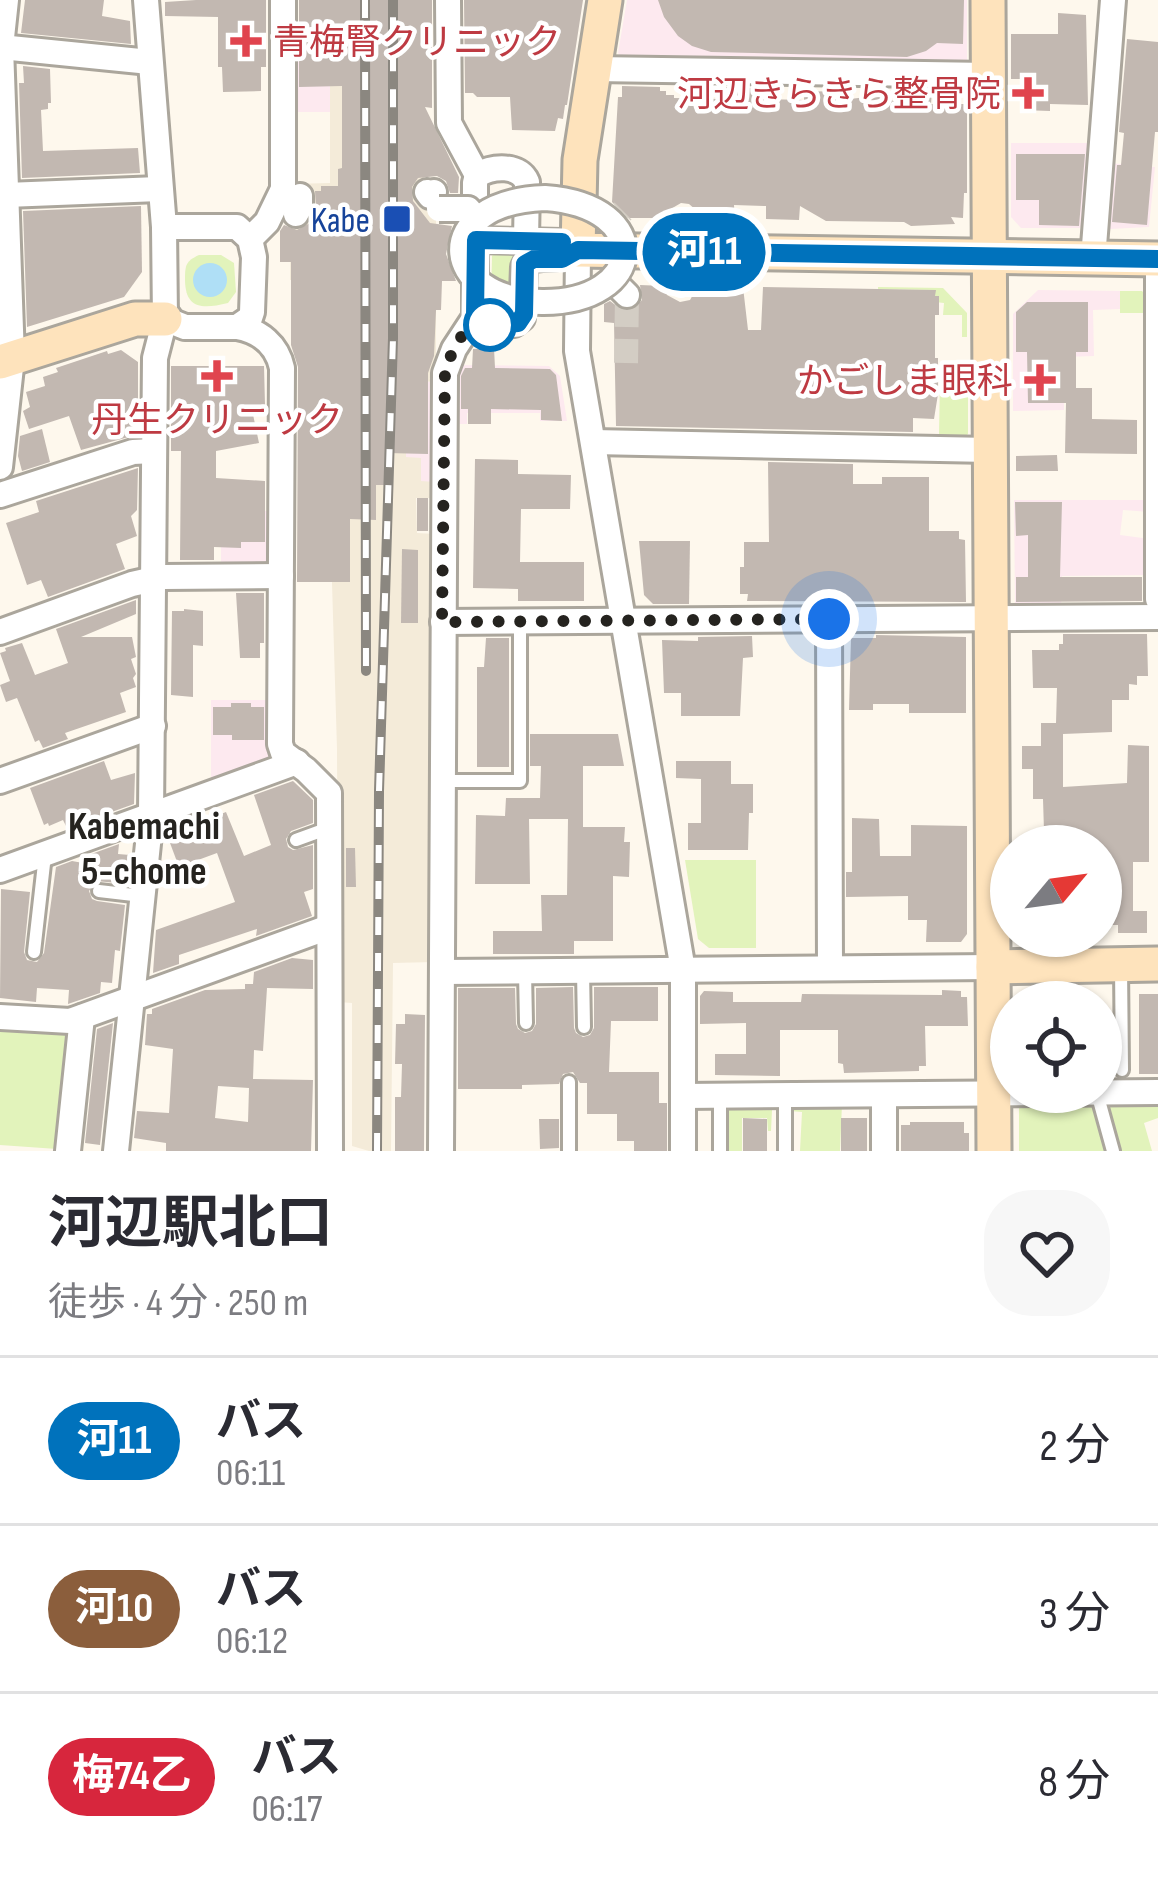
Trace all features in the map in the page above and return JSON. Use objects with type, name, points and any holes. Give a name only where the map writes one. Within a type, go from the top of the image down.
[{"type":"street","points":[[0,467],[6,360],[6,195],[0,47],[6,0]]},
{"type":"street","points":[[116,1151],[151,815],[154,358],[165,319],[164,227],[146,0]]},
{"type":"street","points":[[250,239],[263,228],[283,189],[283,0]]},
{"type":"street","points":[[441,1151],[445,373],[475,317],[477,175],[449,123],[448,0]]},
{"type":"street","points":[[605,0],[580,160],[577,351],[683,970],[683,1151]]},
{"type":"street","points":[[988,0],[993,981]]},
{"type":"street","points":[[1093,259],[1113,0]]},
{"type":"street","points":[[0,47],[150,62]]},
{"type":"street","points":[[594,69],[989,75]]},
{"type":"street","points":[[477,175],[487,169],[515,169],[525,175],[526,241]]},
{"type":"street","points":[[6,195],[159,189]]},
{"type":"street","points":[[432,196],[439,209],[468,209],[476,229]]},
{"type":"street","points":[[476,229],[507,203],[545,198],[582,204],[617,217],[624,240],[625,252],[620,287],[557,301],[531,301],[494,291],[475,278],[464,259],[464,237],[476,229],[526,241],[562,242],[578,250],[989,257],[1093,259],[1158,259],[1158,599]]},
{"type":"street","points":[[681,286],[682,219]]},
{"type":"street","points":[[164,227],[237,226],[250,239],[254,302],[250,317],[237,327]]},
{"type":"street","points":[[475,317],[484,326],[518,323],[524,314],[525,264],[534,259],[562,259],[578,250]]},
{"type":"street","points":[[6,360],[135,319],[165,319],[185,327],[237,327],[254,331],[276,350],[281,362],[280,744],[283,753],[329,793],[336,1150]]},
{"type":"street","points":[[592,442],[989,449]]},
{"type":"street","points":[[0,495],[134,452],[154,451]]},
{"type":"street","points":[[0,632],[154,579],[280,576]]},
{"type":"street","points":[[442,622],[1158,616]]},
{"type":"street","points":[[829,619],[830,968]]},
{"type":"street","points":[[0,781],[153,726]]},
{"type":"street","points":[[0,870],[297,762]]},
{"type":"street","points":[[0,1017],[62,1022],[82,1017],[329,927]]},
{"type":"street","points":[[442,972],[1158,964]]},
{"type":"street","points":[[68,1151],[82,1017]]},
{"type":"street","points":[[1122,1093],[1158,1092]]},
{"type":"street","points":[[683,1096],[990,1094]]},
{"type":"street","points":[[884,1095],[884,1151]]},
{"type":"street","points":[[994,1113],[994,1151]]},
{"type":"lane","points":[[442,782],[520,781],[520,621]]},
{"type":"lane","points":[[296,840],[330,828]]},
{"type":"lane","points":[[34,952],[45,854]]},
{"type":"lane","points":[[99,891],[143,896]]},
{"type":"lane","points":[[1121,965],[1121,981]]},
{"type":"lane","points":[[583,970],[584,1027]]},
{"type":"lane","points":[[525,971],[526,1023]]},
{"type":"lane","points":[[568,1151],[569,1082]]},
{"type":"lane","points":[[720,1096],[721,1151]]},
{"type":"lane","points":[[784,1096],[785,1151]]},
{"type":"lane","points":[[1103,1113],[1113,1151]]},
{"type":"shaded area","points":[[330,0],[424,146],[424,184],[436,185],[436,382],[420,381],[406,441],[406,457],[421,458],[421,481],[435,482],[435,498],[416,498],[417,533],[435,534],[433,962],[393,963],[391,1151],[352,1146],[352,1003],[338,1002],[330,348],[320,280],[290,280],[291,184],[330,183]]},
{"type":"shaded area","points":[[627,0],[967,0],[967,60],[961,66],[624,60],[618,53]]},
{"type":"shaded area","points":[[290,38],[330,38],[330,112],[291,112]]},
{"type":"shaded area","points":[[1011,143],[1093,143],[1087,221],[1080,228],[1021,228],[1011,217]]},
{"type":"shaded area","points":[[1108,163],[1155,167],[1149,227],[1110,229],[1103,220]]},
{"type":"shaded area","points":[[1038,290],[1120,291],[1120,309],[1093,310],[1094,356],[1064,357],[1064,410],[1013,411],[1013,314]]},
{"type":"shaded area","points":[[458,365],[549,366],[560,376],[567,421],[540,421],[540,413],[467,413],[467,424],[452,424]]},
{"type":"shaded area","points":[[419,381],[436,382],[435,482],[421,482],[406,458]]},
{"type":"shaded area","points":[[1014,500],[1150,500],[1150,512],[1123,510],[1120,535],[1150,539],[1150,575],[1062,576],[1061,609],[1020,609],[1015,603]]},
{"type":"shaded area","points":[[221,511],[272,511],[272,562],[266,568],[221,568]]},
{"type":"shaded area","points":[[211,700],[272,700],[272,757],[267,763],[211,783]]},
{"type":"green space","points":[[546,250],[512,306],[496,311],[491,302],[495,251]]},
{"type":"green space","points":[[199,255],[221,255],[234,263],[236,292],[228,303],[203,306],[188,297],[186,267]]},
{"type":"green space","points":[[878,287],[943,288],[967,313],[967,337],[962,337],[962,315],[943,315],[944,303],[935,302],[935,290]]},
{"type":"green space","points":[[1120,291],[1142,291],[1149,298],[1149,313],[1120,313]]},
{"type":"green space","points":[[964,373],[968,374],[968,434],[962,440],[939,435],[940,380],[963,380]]},
{"type":"green space","points":[[685,860],[756,860],[756,948],[709,948],[698,939]]},
{"type":"green space","points":[[0,1025],[69,1030],[57,1149],[0,1145]]},
{"type":"green space","points":[[1158,1101],[1158,1118],[1144,1123],[1152,1151],[1119,1151],[1108,1113],[1122,1113],[1122,1102]]},
{"type":"green space","points":[[842,1104],[840,1151],[800,1151],[802,1112],[790,1111],[793,1107]]},
{"type":"green space","points":[[732,1105],[776,1106],[779,1110],[772,1110],[771,1131],[767,1118],[742,1118],[742,1151],[728,1151],[727,1109]]},
{"type":"green space","points":[[1019,1113],[1097,1113],[1108,1151],[1019,1151]]},
{"type":"water","points":[[210,263],[222,268],[227,280],[222,292],[210,297],[198,292],[193,280],[198,268]]},
{"type":"building","points":[[25,0],[104,0],[102,16],[130,21],[131,44],[21,33]]},
{"type":"building","points":[[266,0],[266,67],[261,67],[261,91],[223,92],[218,17],[165,16],[165,2]]},
{"type":"building","points":[[299,0],[432,0],[432,108],[425,107],[459,177],[458,193],[450,193],[446,181],[437,176],[418,178],[412,187],[413,201],[430,223],[452,226],[446,254],[456,281],[442,281],[441,310],[436,310],[434,356],[428,373],[428,454],[387,453],[386,485],[376,485],[376,520],[350,519],[350,582],[297,582],[298,367],[291,345],[291,262],[280,262],[280,231],[284,225],[297,230],[310,223],[316,208],[315,191],[321,191],[321,186],[338,186],[338,169],[342,168],[342,86],[299,87]]},
{"type":"building","points":[[464,0],[583,0],[567,105],[555,131],[512,130],[510,97],[465,93]]},
{"type":"building","points":[[658,0],[964,0],[963,44],[937,43],[907,57],[711,52],[678,36]]},
{"type":"building","points":[[1058,13],[1086,15],[1088,105],[1050,104],[1050,111],[1021,110],[1021,79],[1011,79],[1011,34],[1058,34]]},
{"type":"building","points":[[1127,39],[1158,42],[1158,132],[1147,225],[1112,222],[1124,133],[1119,132]]},
{"type":"building","points":[[23,66],[50,69],[51,103],[41,110],[43,151],[138,148],[140,173],[22,178],[19,83],[24,83]]},
{"type":"building","points":[[622,86],[660,87],[674,98],[721,99],[721,87],[758,88],[758,99],[804,100],[804,91],[846,92],[850,99],[883,95],[900,105],[900,90],[932,91],[931,104],[967,104],[963,218],[951,217],[955,224],[911,226],[826,221],[800,206],[799,220],[766,219],[766,206],[734,205],[735,221],[718,221],[719,231],[698,231],[696,210],[681,203],[666,218],[628,218],[612,202]]},
{"type":"building","points":[[1016,154],[1085,154],[1079,226],[1039,225],[1039,200],[1016,200]]},
{"type":"building","points":[[141,206],[142,272],[124,297],[27,327],[23,211]]},
{"type":"building","points":[[640,285],[664,286],[667,295],[680,302],[690,300],[698,286],[743,287],[748,330],[761,330],[763,287],[936,290],[938,394],[934,419],[913,418],[913,432],[616,426],[614,323],[604,322],[604,304],[610,301],[622,310],[632,310],[642,300]]},
{"type":"building","points":[[1027,302],[1088,302],[1088,352],[1076,352],[1076,388],[1092,388],[1092,419],[1137,420],[1137,454],[1065,453],[1066,403],[1028,403],[1027,352],[1016,352],[1016,312]]},
{"type":"building","points":[[494,348],[495,368],[550,369],[556,375],[562,421],[541,420],[541,410],[491,409],[491,424],[468,424],[468,409],[461,409],[461,376],[465,368],[472,368],[473,349]]},
{"type":"building","points":[[121,350],[138,362],[138,411],[129,414],[136,435],[81,450],[69,416],[29,429],[23,411],[30,407],[26,392],[45,386],[43,377],[58,372],[56,368]]},
{"type":"building","points":[[171,366],[264,366],[265,405],[251,405],[259,443],[216,451],[216,478],[265,481],[265,542],[241,542],[241,548],[214,547],[214,560],[180,560],[181,451],[171,451]]},
{"type":"building","points":[[42,429],[50,462],[22,471],[20,436]]},
{"type":"building","points":[[1057,455],[1058,471],[1016,471],[1016,456]]},
{"type":"building","points":[[475,459],[518,460],[518,474],[571,475],[570,509],[521,509],[520,562],[584,562],[584,601],[518,601],[518,589],[473,588]]},
{"type":"building","points":[[768,462],[853,464],[853,484],[882,484],[882,477],[929,477],[929,531],[959,531],[959,539],[965,540],[966,602],[747,601],[748,594],[740,594],[744,542],[769,542]]},
{"type":"building","points":[[138,468],[137,510],[131,516],[137,536],[116,544],[125,569],[48,597],[41,580],[27,585],[6,523],[39,512],[36,501]]},
{"type":"building","points":[[417,498],[428,498],[428,531],[417,531]]},
{"type":"building","points":[[1015,502],[1062,502],[1060,577],[1142,577],[1142,601],[1016,602],[1016,577],[1028,577],[1028,535],[1016,536]]},
{"type":"building","points":[[639,541],[690,541],[689,604],[653,604],[644,595]]},
{"type":"building","points":[[402,549],[418,550],[418,623],[401,623]]},
{"type":"building","points":[[236,593],[264,593],[260,658],[240,658]]},
{"type":"building","points":[[136,600],[136,614],[81,637],[132,637],[136,687],[120,693],[126,712],[65,733],[68,739],[43,748],[39,740],[35,742],[17,698],[6,702],[0,685],[10,681],[0,653],[22,643],[35,675],[68,663],[56,629]]},
{"type":"building","points":[[172,611],[203,611],[203,646],[193,645],[193,697],[171,695]]},
{"type":"building","points":[[1063,634],[1147,634],[1148,676],[1137,676],[1137,685],[1129,684],[1129,700],[1112,700],[1112,732],[1063,734],[1063,787],[1127,783],[1128,745],[1149,746],[1149,862],[1133,862],[1133,911],[1147,911],[1147,933],[1122,933],[1122,825],[1044,825],[1043,799],[1033,799],[1033,769],[1022,769],[1022,746],[1041,746],[1041,723],[1056,723],[1057,688],[1033,688],[1032,650],[1059,650]]},
{"type":"building","points":[[752,636],[753,657],[743,658],[740,716],[681,716],[681,693],[664,693],[662,640]]},
{"type":"building","points":[[966,637],[966,713],[909,713],[909,704],[849,710],[851,638]]},
{"type":"building","points":[[486,638],[509,638],[509,767],[477,767],[477,667],[484,667]]},
{"type":"building","points":[[231,703],[264,707],[264,740],[213,735],[213,707],[231,707]]},
{"type":"building","points":[[530,734],[618,734],[624,766],[583,766],[583,827],[625,827],[624,842],[630,842],[629,877],[613,876],[613,941],[574,941],[574,954],[493,954],[493,931],[542,931],[541,895],[567,895],[568,819],[529,819],[530,884],[475,884],[476,815],[505,816],[506,798],[540,798],[541,766],[530,766]]},
{"type":"building","points":[[104,761],[111,780],[135,773],[134,804],[67,828],[63,820],[44,825],[30,788]]},
{"type":"building","points":[[676,761],[731,761],[731,784],[753,784],[748,850],[688,850],[688,823],[701,823],[701,779],[676,778]]},
{"type":"building","points":[[293,781],[313,800],[313,823],[291,831],[286,839],[293,850],[313,845],[313,889],[304,892],[312,916],[179,955],[179,964],[153,973],[156,930],[235,902],[217,853],[179,867],[167,835],[226,812],[244,856],[271,845],[254,795]]},
{"type":"building","points":[[852,818],[879,819],[880,856],[911,856],[911,825],[967,826],[967,934],[961,942],[926,942],[927,920],[908,920],[908,896],[846,897],[846,872],[852,872]]},
{"type":"building","points":[[119,844],[118,854],[130,855],[127,884],[96,881],[89,891],[97,901],[125,905],[112,983],[101,982],[100,993],[68,1004],[69,990],[37,988],[36,1002],[0,998],[1,889],[30,892],[24,952],[27,960],[37,962],[44,953],[56,867],[83,863],[83,857]]},
{"type":"building","points":[[346,848],[355,848],[356,887],[346,887]]},
{"type":"building","points":[[292,958],[313,960],[313,989],[267,988],[263,1051],[254,1050],[253,1079],[313,1080],[311,1151],[166,1151],[166,1143],[134,1138],[137,1111],[169,1113],[173,1049],[145,1045],[147,1014],[205,990],[245,989],[245,984],[253,984],[254,972]],"holes":[[[218,1086],[249,1088],[248,1122],[215,1118]]]},
{"type":"building","points":[[573,987],[574,1028],[583,1037],[594,1028],[594,987],[658,987],[658,1021],[611,1021],[609,1072],[659,1072],[659,1103],[667,1103],[667,1151],[634,1151],[634,1141],[617,1141],[617,1114],[587,1114],[587,1083],[580,1083],[573,1072],[563,1074],[559,1084],[458,1089],[458,988],[515,988],[516,1024],[525,1033],[536,1024],[536,988]]},
{"type":"building","points":[[942,990],[961,991],[961,997],[967,997],[968,1026],[925,1026],[926,1066],[919,1066],[919,1071],[844,1073],[843,1064],[838,1063],[838,1030],[780,1030],[780,1076],[715,1075],[715,1054],[746,1054],[746,1023],[700,1024],[704,991],[733,992],[733,1002],[801,1002],[802,994],[942,995]]},
{"type":"building","points":[[1139,994],[1158,994],[1158,1074],[1139,1074]]},
{"type":"building","points":[[405,1014],[425,1015],[424,1151],[395,1151],[395,1097],[401,1097],[402,1064],[395,1064],[396,1024],[405,1024]]},
{"type":"building","points":[[113,1023],[100,1145],[85,1143],[97,1029]]},
{"type":"building","points":[[743,1118],[767,1119],[767,1151],[743,1151]]},
{"type":"building","points":[[841,1118],[867,1118],[867,1151],[841,1151]]},
{"type":"building","points":[[539,1119],[559,1119],[559,1148],[540,1149]]},
{"type":"building","points":[[964,1122],[969,1151],[901,1151],[901,1125]]},
{"type":"tunnel","points":[[626,363],[627,295]]},
{"type":"railway","points":[[365,0],[366,671]]},
{"type":"railway","points":[[377,1151],[379,791],[393,338],[393,0]]},
{"type":"bus line","name":"河11","points":[[562,242],[476,240],[475,317],[484,326],[518,323],[524,314],[525,264],[534,259],[562,259],[578,250],[1158,259]]},
{"type":"place","name":"青梅腎クリニック","points":[[246,41]]},
{"type":"place","name":"河辺きらきら整骨院","points":[[1028,93]]},
{"type":"place","name":"Kabe","points":[[397,219]]},
{"type":"place","name":"丹生クリニック","points":[[217,376]]},
{"type":"place","name":"かごしま眼科","points":[[1040,380]]},
{"type":"district","name":"Kabemachi 5-chome","points":[[144,848]]},
{"type":"route","points":[[490,325],[484,326],[475,317],[445,368],[442,622],[829,619]]}]
